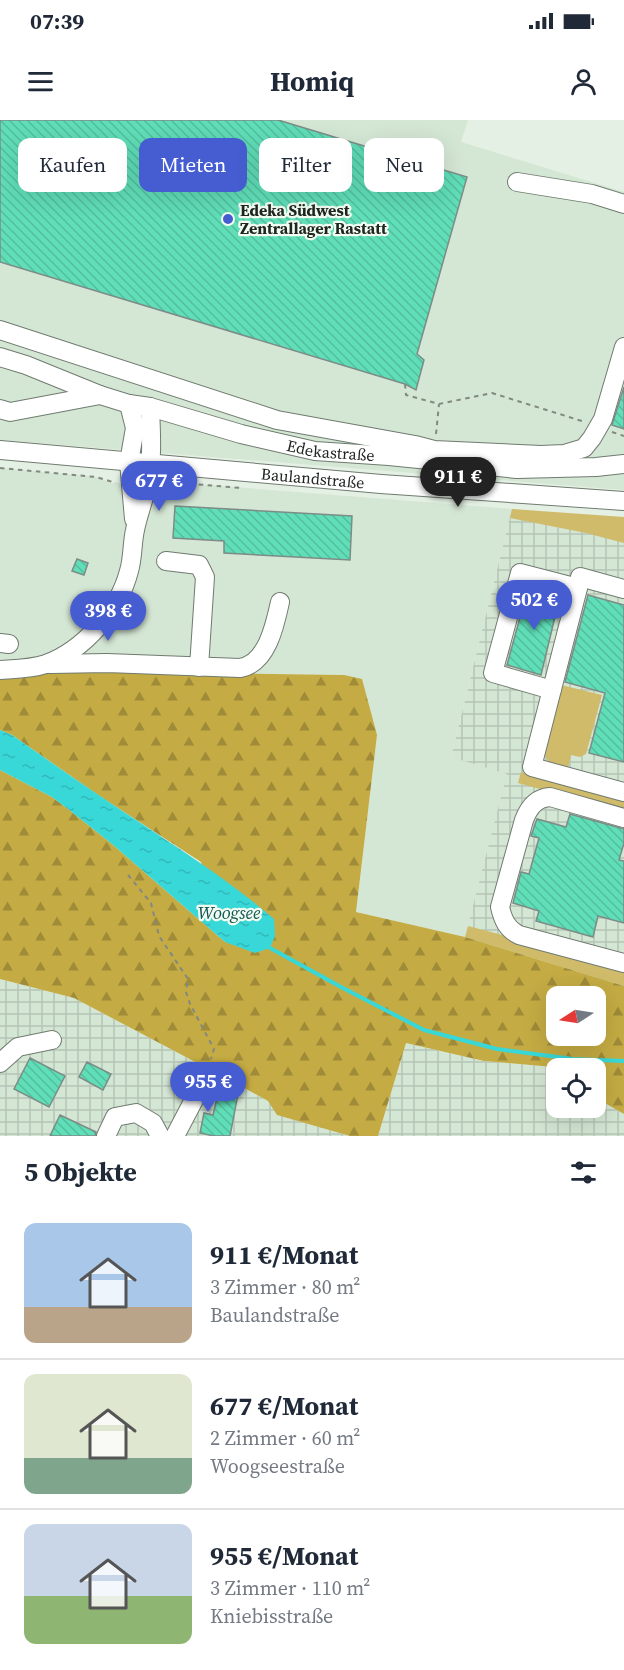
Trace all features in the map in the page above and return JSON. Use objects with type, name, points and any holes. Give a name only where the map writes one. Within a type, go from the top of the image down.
[{"type":"street","points":[[517,182],[592,194],[624,204]]},
{"type":"street","points":[[0,330],[277,420],[434,450],[541,455],[564,454],[584,448],[603,419],[624,347]]},
{"type":"street","name":"Edekastraße","points":[[0,357],[129,404],[150,407],[241,434],[315,451],[517,469],[624,464]]},
{"type":"street","points":[[5,411],[100,395]]},
{"type":"street","points":[[129,404],[135,428],[129,462],[135,530]]},
{"type":"street","points":[[46,664],[67,653],[86,639],[102,622],[116,602],[129,571],[135,530],[148,484],[152,437],[150,407]]},
{"type":"street","name":"Baulandstraße","points":[[0,450],[381,484],[624,501]]},
{"type":"street","points":[[166,561],[199,565],[205,577],[199,667]]},
{"type":"street","points":[[552,690],[493,674],[519,573],[578,588]]},
{"type":"street","points":[[624,589],[580,577],[532,767],[624,792]]},
{"type":"street","points":[[0,670],[24,669],[46,664],[107,663],[248,667],[257,660],[274,630],[280,602]]},
{"type":"street","points":[[624,818],[550,797],[542,797],[528,809],[500,907],[506,925],[519,935],[624,963]]},
{"type":"street","points":[[0,1063],[18,1047],[52,1040]]},
{"type":"street","points":[[175,1136],[208,1073]]},
{"type":"street","points":[[106,1136],[115,1117],[136,1113],[153,1123],[160,1136]]},
{"type":"path","points":[[405,384],[406,395],[439,404],[492,393],[624,436]]},
{"type":"path","points":[[434,450],[439,404]]},
{"type":"path","points":[[0,468],[96,477],[119,483]]},
{"type":"path","points":[[129,875],[151,903],[159,936],[188,979],[186,992],[190,1004],[214,1049],[208,1073]]},
{"type":"shaded area","points":[[0,120],[468,120],[461,142],[624,192],[624,490],[0,440]]},
{"type":"shaded area","points":[[0,468],[96,477],[112,483],[148,484],[157,487],[182,483],[512,509],[451,756],[510,769],[465,937],[356,912],[377,735],[344,675],[0,670]]},
{"type":"shaded area","points":[[512,509],[624,524],[624,986],[465,937],[507,774],[451,757]]},
{"type":"shaded area","points":[[512,509],[624,517],[624,543],[510,518]]},
{"type":"shaded area","points":[[561,685],[602,695],[586,754],[580,757],[571,755],[568,769],[549,763],[544,754]]},
{"type":"shaded area","points":[[521,772],[624,800],[624,812],[518,783]]},
{"type":"shaded area","points":[[468,926],[624,967],[624,986],[465,937]]},
{"type":"shaded area","points":[[0,979],[74,998],[201,1065],[167,1136],[0,1136]]},
{"type":"shaded area","points":[[406,1043],[484,1061],[546,1066],[546,1118],[606,1118],[606,1104],[624,1114],[624,1136],[378,1136]]},
{"type":"shaded area","points":[[213,1077],[239,1085],[268,1101],[278,1115],[350,1136],[182,1136]]},
{"type":"green space","points":[[0,670],[344,675],[362,679],[377,735],[356,912],[465,937],[624,986],[624,1114],[606,1104],[606,1058],[546,1058],[546,1066],[484,1061],[406,1043],[378,1136],[350,1136],[277,1115],[268,1101],[239,1085],[213,1077],[201,1065],[74,998],[0,979],[0,770],[52,797],[68,809],[225,942],[201,862],[101,797],[12,735],[0,730]]},
{"type":"water","name":"Woogsee","points":[[0,730],[12,735],[187,854],[257,905],[274,919],[275,936],[270,948],[255,953],[225,942],[68,809],[52,797],[0,770]]},
{"type":"building","name":"Edeka Südwest Zentrallager Rastatt","points":[[0,120],[278,120],[338,138],[259,138],[259,192],[352,192],[352,142],[364,146],[364,192],[444,192],[444,170],[467,177],[417,354],[424,360],[416,390],[405,384],[0,262]]},
{"type":"building","points":[[624,387],[624,429],[612,425]]},
{"type":"building","points":[[175,506],[352,516],[350,560],[224,553],[224,541],[173,538]]},
{"type":"building","points":[[77,559],[88,563],[84,575],[72,571]]},
{"type":"building","points":[[528,588],[560,596],[541,675],[507,665]]},
{"type":"building","points":[[588,595],[624,605],[624,762],[589,753],[605,693],[565,682]]},
{"type":"building","points":[[570,814],[624,829],[624,843],[619,860],[624,861],[624,923],[598,916],[593,937],[536,921],[539,911],[513,903],[521,872],[529,874],[539,838],[531,836],[537,819],[566,827]]},
{"type":"building","points":[[30,1058],[65,1076],[49,1107],[14,1089]]},
{"type":"building","points":[[87,1062],[111,1074],[103,1090],[79,1077]]},
{"type":"building","points":[[219,1090],[238,1094],[230,1136],[200,1133],[204,1113],[213,1115]]},
{"type":"building","points":[[60,1115],[96,1132],[95,1136],[50,1136]]},
{"type":"waterway","points":[[270,948],[424,1030],[497,1049],[573,1059],[624,1061]]},
{"type":"place","name":"Edeka Südwest Zentrallager Rastatt","points":[[228,219]]}]
